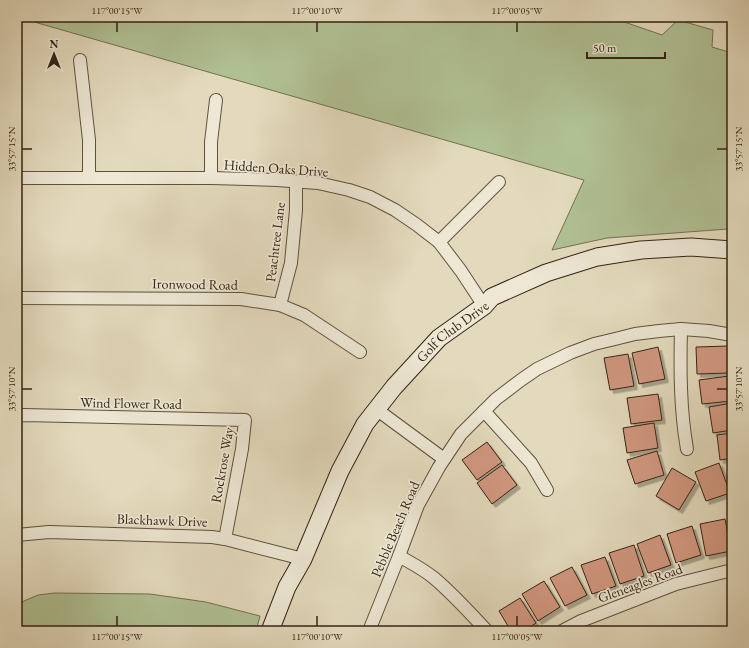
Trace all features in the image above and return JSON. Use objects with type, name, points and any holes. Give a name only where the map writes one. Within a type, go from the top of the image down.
[{"type":"street","points":[[80,60],[88,140],[89,178]]},
{"type":"street","points":[[211,178],[211,142],[216,100]]},
{"type":"street","name":"Hidden Oaks Drive","points":[[17,178],[211,178],[296,182],[318,184],[349,190],[370,197],[395,210],[439,242],[461,271],[484,306]]},
{"type":"street","name":"Peachtree Lane","points":[[280,305],[291,263],[296,210],[296,182]]},
{"type":"street","points":[[439,242],[499,182]]},
{"type":"street","name":"Golf Club Drive","points":[[270,631],[287,587],[303,559],[340,471],[365,424],[394,386],[439,338],[484,306],[492,297],[546,272],[597,257],[641,250],[691,248],[732,250]]},
{"type":"street","name":"Ironwood Road","points":[[17,298],[241,299],[280,305],[304,316],[360,352]]},
{"type":"street","points":[[680,329],[681,390],[687,449]]},
{"type":"street","name":"Pebble Beach Road","points":[[369,631],[418,505],[439,467],[461,434],[496,400],[537,369],[570,353],[594,344],[635,334],[680,329],[709,331],[732,335]]},
{"type":"street","points":[[376,409],[444,459]]},
{"type":"street","points":[[484,411],[531,463],[547,490]]},
{"type":"street","name":"Wind Flower Road","points":[[17,416],[245,420]]},
{"type":"street","name":"Rockrose Way","points":[[225,539],[242,449],[245,420]]},
{"type":"street","name":"Blackhawk Drive","points":[[17,535],[49,532],[212,537],[303,559]]},
{"type":"street","points":[[399,556],[433,577],[457,599],[487,631]]},
{"type":"street","name":"Golf Club Drive","points":[[281,631],[298,587],[303,559]]},
{"type":"street","name":"Gleneagles Road","points":[[562,631],[581,621],[676,584],[732,570]]},
{"type":"green space","points":[[17,17],[610,17],[662,35],[678,20],[713,30],[712,47],[732,53],[732,230],[728,229],[607,238],[552,250],[584,180]]},
{"type":"green space","points":[[55,593],[150,594],[206,602],[260,616],[256,631],[17,631],[17,604],[38,595]]},
{"type":"building","points":[[728,346],[729,373],[697,374],[696,347]]},
{"type":"building","points":[[658,347],[665,379],[639,384],[632,353]]},
{"type":"building","points":[[628,354],[634,386],[610,390],[604,358]]},
{"type":"building","points":[[729,376],[732,401],[702,404],[699,380]]},
{"type":"building","points":[[658,394],[662,420],[631,424],[627,398]]},
{"type":"building","points":[[732,403],[732,430],[713,433],[709,407]]},
{"type":"building","points":[[654,423],[658,448],[627,453],[623,428]]},
{"type":"building","points":[[732,433],[732,458],[720,460],[717,435]]},
{"type":"building","points":[[487,442],[502,462],[477,480],[462,460]]},
{"type":"building","points":[[657,451],[664,475],[635,484],[627,460]]},
{"type":"building","points":[[719,463],[730,493],[706,501],[695,472]]},
{"type":"building","points":[[502,465],[517,485],[492,504],[477,483]]},
{"type":"building","points":[[672,468],[696,482],[679,510],[656,496]]},
{"type":"building","points":[[732,518],[732,535],[728,519]]},
{"type":"building","points":[[725,519],[731,551],[706,556],[700,524]]},
{"type":"building","points":[[692,526],[701,555],[676,563],[667,534]]},
{"type":"building","points":[[660,535],[671,565],[648,573],[637,544]]},
{"type":"building","points":[[634,545],[644,576],[620,584],[609,553]]},
{"type":"building","points":[[605,557],[616,586],[592,594],[581,565]]},
{"type":"building","points":[[572,567],[587,595],[565,606],[550,578]]},
{"type":"building","points":[[544,581],[560,607],[538,621],[522,594]]},
{"type":"building","points":[[520,598],[536,623],[524,631],[511,631],[499,611]]}]
